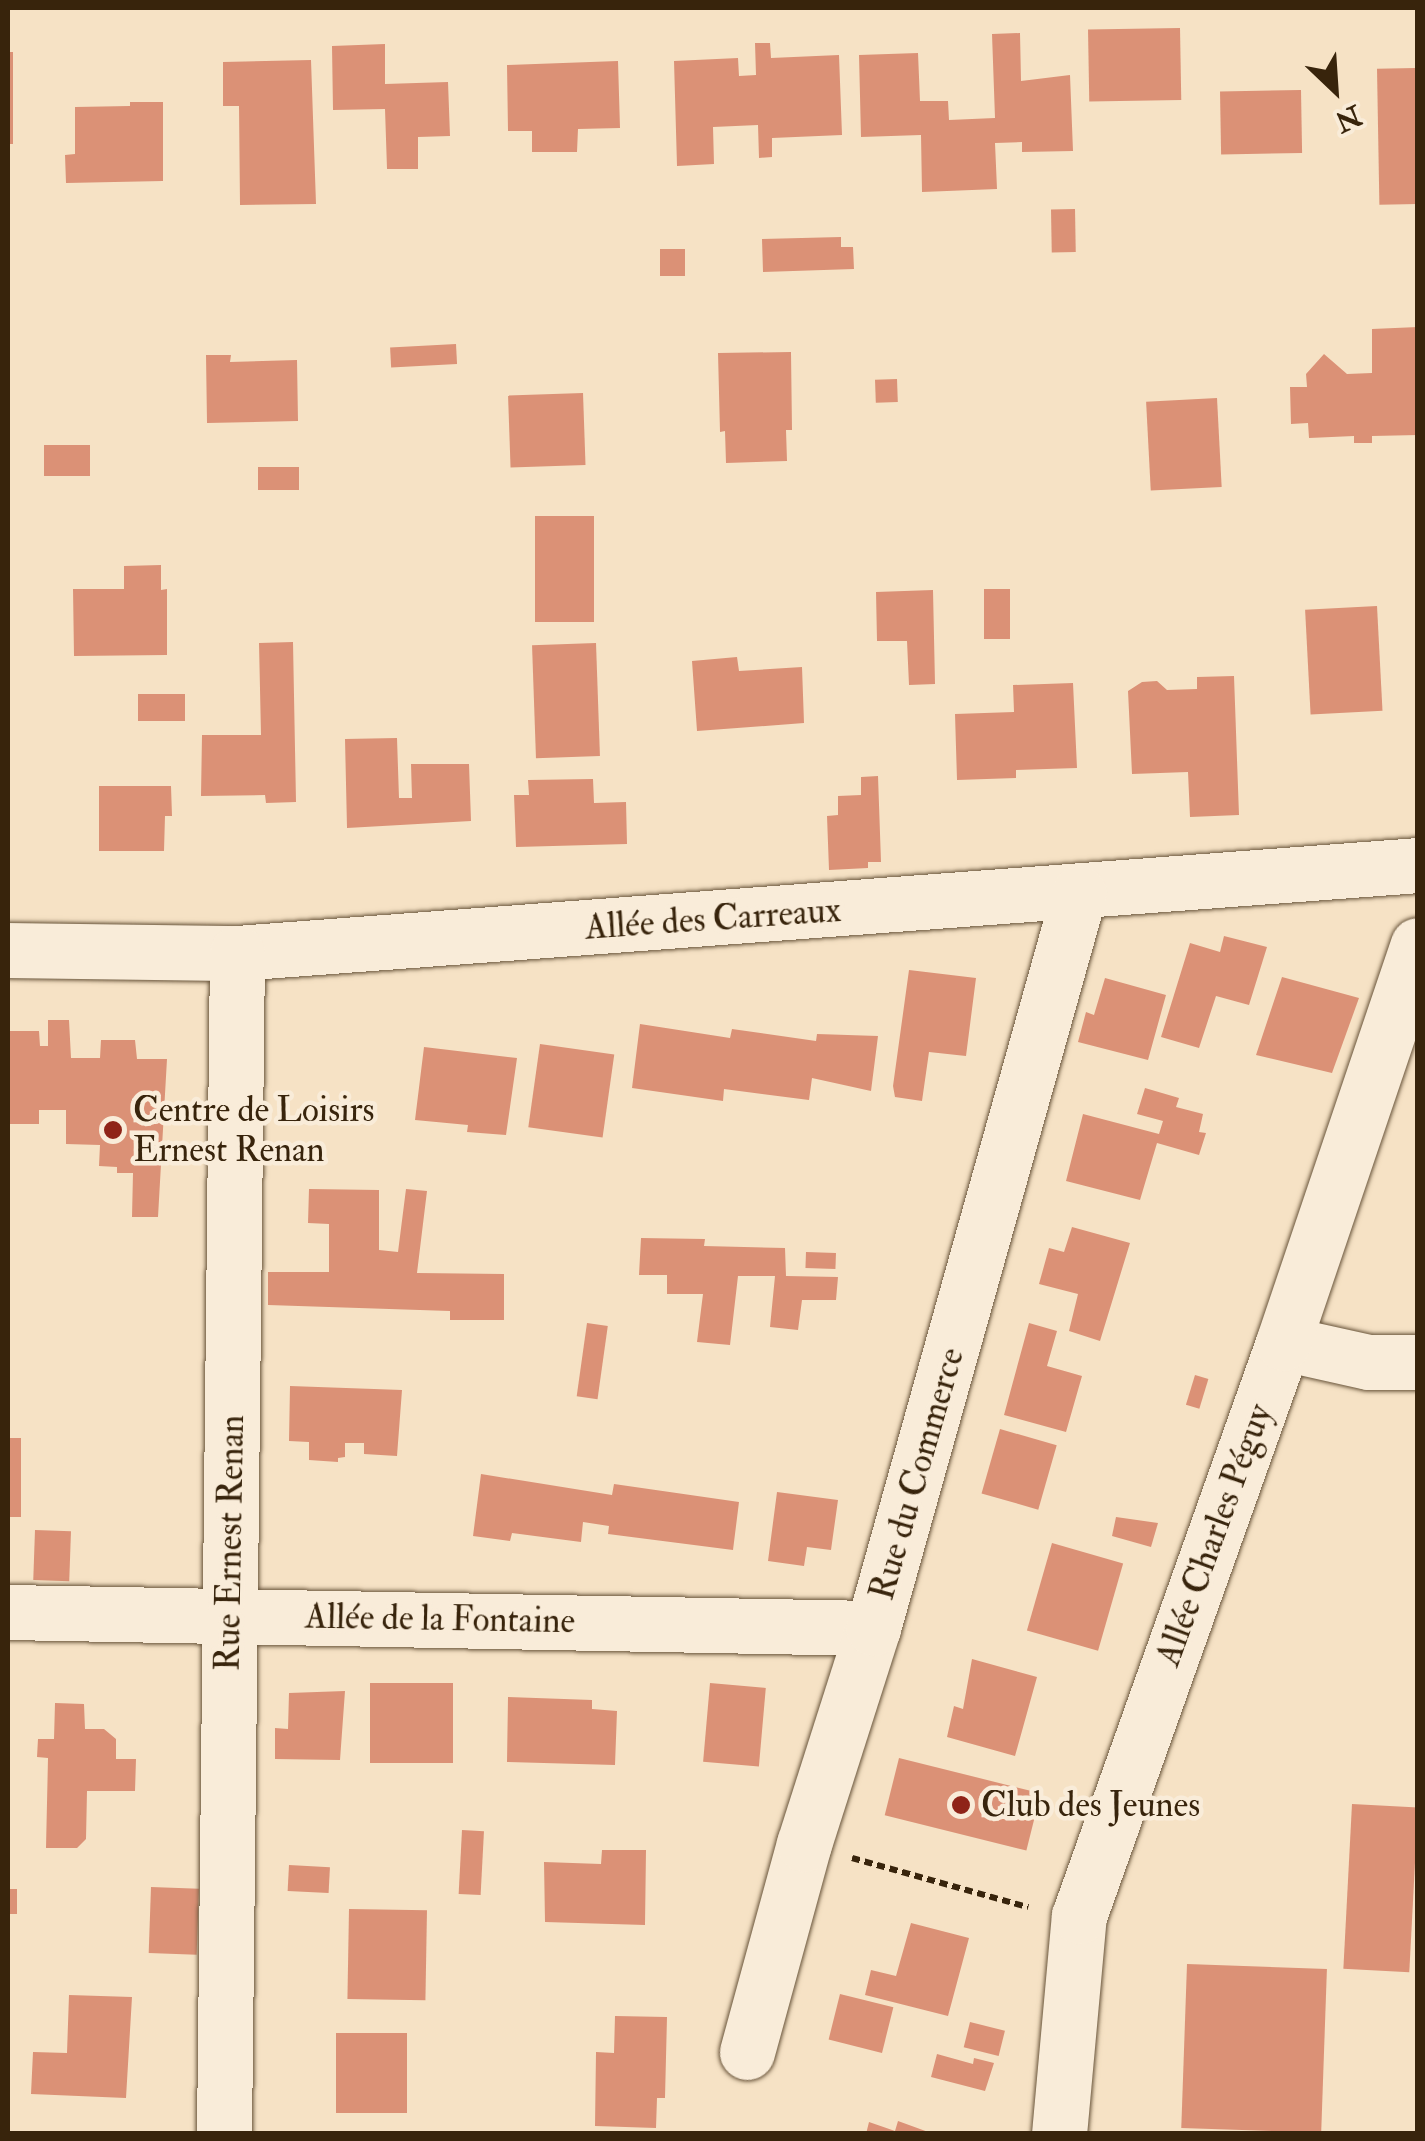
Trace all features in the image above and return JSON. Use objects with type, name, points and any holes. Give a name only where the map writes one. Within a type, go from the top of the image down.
[{"type":"street","name":"Allée des Carreaux","points":[[8,950],[238,953],[1418,865]]},
{"type":"street","name":"Rue du Commerce","points":[[747,2052],[804,1844],[873,1628],[1079,893]]},
{"type":"street","name":"Allée Charles Péguy","points":[[1058,2134],[1079,1916],[1283,1343],[1418,945]]},
{"type":"street","name":"Rue Ernest Renan","points":[[224,2134],[238,953]]},
{"type":"street","points":[[1283,1343],[1368,1362],[1418,1362]]},
{"type":"street","name":"Allée de la Fontaine","points":[[8,1612],[873,1628]]},
{"type":"path","points":[[804,1844],[1009,1903],[1079,1916]]},
{"type":"building","points":[[1180,28],[1181,100],[1089,102],[1088,30]]},
{"type":"building","points":[[1020,33],[1021,81],[1070,75],[1073,151],[1022,152],[1022,142],[995,143],[997,189],[922,192],[921,135],[861,137],[859,55],[918,53],[920,101],[948,101],[949,120],[995,118],[992,34]]},
{"type":"building","points":[[755,43],[770,43],[771,58],[839,55],[842,135],[772,138],[772,157],[759,158],[758,125],[713,127],[714,164],[677,166],[674,61],[738,58],[739,76],[756,75]]},
{"type":"building","points":[[385,44],[385,84],[448,82],[450,136],[418,137],[418,169],[387,169],[385,109],[333,110],[332,46]]},
{"type":"building","points":[[8,52],[13,52],[13,144],[8,144]]},
{"type":"building","points":[[311,60],[316,204],[240,205],[239,106],[223,106],[223,62]]},
{"type":"building","points":[[618,61],[620,128],[578,129],[577,152],[532,152],[532,131],[508,131],[507,65]]},
{"type":"building","points":[[1415,68],[1417,204],[1379,205],[1377,69]]},
{"type":"building","points":[[1301,90],[1302,153],[1221,154],[1220,91]]},
{"type":"building","points":[[130,102],[163,102],[163,181],[66,183],[65,155],[75,154],[75,107],[130,106]]},
{"type":"building","points":[[1051,209],[1075,209],[1076,252],[1052,252]]},
{"type":"building","points":[[841,237],[841,247],[853,247],[854,269],[763,272],[762,239]]},
{"type":"building","points":[[660,249],[685,249],[685,276],[660,276]]},
{"type":"building","points":[[1418,327],[1418,435],[1372,436],[1372,443],[1354,443],[1354,436],[1309,438],[1308,423],[1291,424],[1290,387],[1307,387],[1306,374],[1324,354],[1347,374],[1372,373],[1372,329]]},
{"type":"building","points":[[456,344],[457,364],[391,367],[390,347]]},
{"type":"building","points":[[791,352],[792,430],[786,430],[787,461],[726,463],[725,431],[720,432],[718,353]]},
{"type":"building","points":[[206,355],[231,355],[230,362],[297,360],[298,421],[207,423]]},
{"type":"building","points":[[897,379],[898,402],[876,403],[875,380]]},
{"type":"building","points":[[583,393],[586,465],[511,468],[508,396]]},
{"type":"building","points":[[1217,398],[1222,487],[1151,491],[1146,402]]},
{"type":"building","points":[[44,445],[90,445],[90,476],[44,476]]},
{"type":"building","points":[[258,467],[299,467],[299,490],[258,490]]},
{"type":"building","points":[[535,516],[594,516],[594,622],[535,622]]},
{"type":"building","points":[[161,565],[161,590],[167,589],[167,655],[74,656],[73,589],[124,589],[124,566]]},
{"type":"building","points":[[984,589],[1010,589],[1010,639],[984,639]]},
{"type":"building","points":[[933,590],[935,684],[909,685],[907,641],[877,641],[876,592]]},
{"type":"building","points":[[1377,606],[1382,711],[1311,715],[1305,610]]},
{"type":"building","points":[[293,642],[296,802],[266,803],[265,795],[201,796],[202,735],[261,735],[259,643]]},
{"type":"building","points":[[596,643],[600,756],[536,758],[532,645]]},
{"type":"building","points":[[737,657],[739,671],[802,667],[804,723],[697,731],[692,661]]},
{"type":"building","points":[[1234,676],[1239,815],[1190,817],[1188,772],[1132,774],[1128,691],[1142,682],[1157,681],[1167,690],[1197,689],[1197,677]]},
{"type":"building","points":[[1073,683],[1077,768],[1016,770],[1016,778],[957,780],[955,714],[1014,712],[1013,685]]},
{"type":"building","points":[[138,694],[185,694],[185,721],[138,721]]},
{"type":"building","points":[[397,738],[399,798],[412,798],[411,764],[469,764],[471,821],[347,828],[345,739]]},
{"type":"building","points":[[878,776],[881,862],[868,862],[868,868],[829,870],[827,816],[838,815],[838,796],[861,795],[861,777]]},
{"type":"building","points":[[593,779],[594,803],[626,802],[627,844],[516,847],[514,795],[529,795],[528,780]]},
{"type":"building","points":[[99,786],[171,786],[172,816],[165,816],[164,851],[99,851]]},
{"type":"building","points":[[1224,936],[1267,947],[1249,1005],[1216,996],[1199,1048],[1161,1037],[1190,943],[1220,952]]},
{"type":"building","points":[[909,970],[976,978],[966,1056],[929,1052],[922,1101],[895,1097],[893,1086]]},
{"type":"building","points":[[1282,977],[1359,998],[1332,1073],[1256,1055]]},
{"type":"building","points":[[1105,978],[1166,995],[1148,1060],[1078,1042],[1086,1012],[1094,1015]]},
{"type":"building","name":"Centre de Loisirs Ernest Renan","points":[[48,1020],[69,1020],[71,1058],[100,1058],[101,1040],[135,1040],[137,1059],[167,1059],[158,1217],[132,1217],[133,1173],[117,1173],[117,1167],[99,1166],[100,1145],[66,1144],[66,1110],[39,1110],[39,1124],[8,1124],[9,1031],[39,1031],[40,1046],[48,1046]]},
{"type":"building","points":[[640,1024],[730,1038],[732,1029],[816,1041],[817,1034],[878,1036],[871,1091],[812,1078],[809,1100],[724,1089],[723,1101],[632,1088]]},
{"type":"building","points":[[540,1044],[614,1054],[603,1138],[528,1127]]},
{"type":"building","points":[[424,1047],[517,1058],[506,1135],[467,1132],[468,1125],[415,1120]]},
{"type":"building","points":[[1145,1088],[1179,1098],[1176,1107],[1203,1114],[1199,1132],[1206,1133],[1199,1155],[1157,1143],[1140,1200],[1066,1181],[1083,1114],[1159,1134],[1163,1121],[1137,1114]]},
{"type":"building","points":[[309,1189],[379,1190],[379,1250],[398,1252],[406,1189],[427,1191],[417,1273],[504,1274],[504,1320],[450,1320],[450,1311],[268,1305],[268,1272],[329,1272],[329,1224],[308,1223]]},
{"type":"building","points":[[1072,1227],[1130,1243],[1100,1341],[1069,1331],[1078,1294],[1039,1284],[1049,1248],[1064,1252]]},
{"type":"building","points":[[641,1238],[705,1239],[704,1246],[785,1248],[786,1276],[838,1277],[836,1300],[802,1300],[798,1330],[770,1327],[775,1276],[738,1276],[730,1345],[697,1342],[703,1294],[667,1294],[667,1275],[639,1275]]},
{"type":"building","points":[[806,1252],[836,1253],[835,1269],[805,1268]]},
{"type":"building","points":[[587,1323],[608,1326],[597,1399],[577,1396]]},
{"type":"building","points":[[1029,1323],[1057,1331],[1047,1366],[1082,1376],[1066,1432],[1004,1415]]},
{"type":"building","points":[[1195,1375],[1208,1379],[1199,1409],[1186,1405]]},
{"type":"building","points":[[290,1386],[402,1390],[397,1456],[364,1454],[364,1443],[345,1443],[345,1457],[338,1458],[338,1462],[309,1460],[309,1442],[289,1441]]},
{"type":"building","points":[[1000,1429],[1057,1445],[1038,1510],[982,1493]]},
{"type":"building","points":[[8,1438],[21,1438],[21,1517],[8,1517]]},
{"type":"building","points":[[481,1474],[612,1495],[614,1484],[739,1502],[733,1550],[608,1534],[609,1526],[583,1522],[581,1542],[512,1533],[510,1541],[473,1536]]},
{"type":"building","points":[[777,1492],[838,1500],[831,1550],[807,1547],[804,1566],[768,1561]]},
{"type":"building","points":[[1116,1517],[1158,1523],[1151,1547],[1112,1536]]},
{"type":"building","points":[[35,1530],[71,1531],[69,1581],[33,1580]]},
{"type":"building","points":[[1052,1543],[1123,1563],[1098,1651],[1027,1630]]},
{"type":"building","points":[[972,1659],[1037,1677],[1015,1756],[947,1737],[954,1706],[963,1709]]},
{"type":"building","points":[[370,1683],[453,1683],[453,1763],[370,1763]]},
{"type":"building","points":[[710,1683],[766,1688],[759,1767],[703,1762]]},
{"type":"building","points":[[345,1691],[340,1760],[275,1759],[275,1728],[288,1729],[289,1693]]},
{"type":"building","points":[[508,1697],[592,1700],[592,1709],[617,1711],[615,1765],[507,1762]]},
{"type":"building","points":[[55,1703],[84,1704],[85,1729],[104,1729],[116,1739],[116,1759],[136,1759],[135,1791],[87,1791],[86,1839],[77,1848],[46,1848],[48,1758],[37,1757],[38,1739],[54,1739]]},
{"type":"building","name":"Club des Jeunes","points":[[899,1758],[1041,1793],[1026,1851],[885,1815]]},
{"type":"building","points":[[1352,1804],[1418,1807],[1409,1972],[1343,1969]]},
{"type":"building","points":[[462,1830],[484,1831],[481,1895],[459,1894]]},
{"type":"building","points":[[602,1850],[646,1850],[645,1925],[545,1922],[544,1862],[601,1864]]},
{"type":"building","points":[[289,1865],[330,1867],[329,1893],[288,1891]]},
{"type":"building","points":[[151,1887],[199,1889],[197,1955],[149,1953]]},
{"type":"building","points":[[8,1889],[17,1889],[17,1914],[8,1914]]},
{"type":"building","points":[[349,1909],[427,1910],[425,2000],[347,1999]]},
{"type":"building","points":[[911,1923],[969,1938],[948,2016],[865,1995],[871,1970],[896,1976]]},
{"type":"building","points":[[1187,1964],[1327,1969],[1321,2133],[1181,2128]]},
{"type":"building","points":[[840,1994],[893,2007],[882,2053],[829,2040]]},
{"type":"building","points":[[69,1995],[132,1997],[126,2098],[31,2094],[33,2052],[67,2053]]},
{"type":"building","points":[[615,2016],[667,2017],[665,2098],[657,2098],[656,2128],[595,2126],[596,2052],[614,2053]]},
{"type":"building","points":[[970,2022],[1005,2031],[999,2056],[964,2047]]},
{"type":"building","points":[[336,2033],[407,2033],[407,2113],[336,2113]]},
{"type":"building","points":[[937,2054],[973,2064],[974,2058],[994,2063],[985,2091],[931,2077]]},
{"type":"building","points":[[898,2121],[931,2134],[866,2134],[869,2122],[895,2131]]},
{"type":"place","name":"Centre de Loisirs Ernest Renan","points":[[113,1130]]},
{"type":"place","name":"Club des Jeunes","points":[[961,1805]]}]
